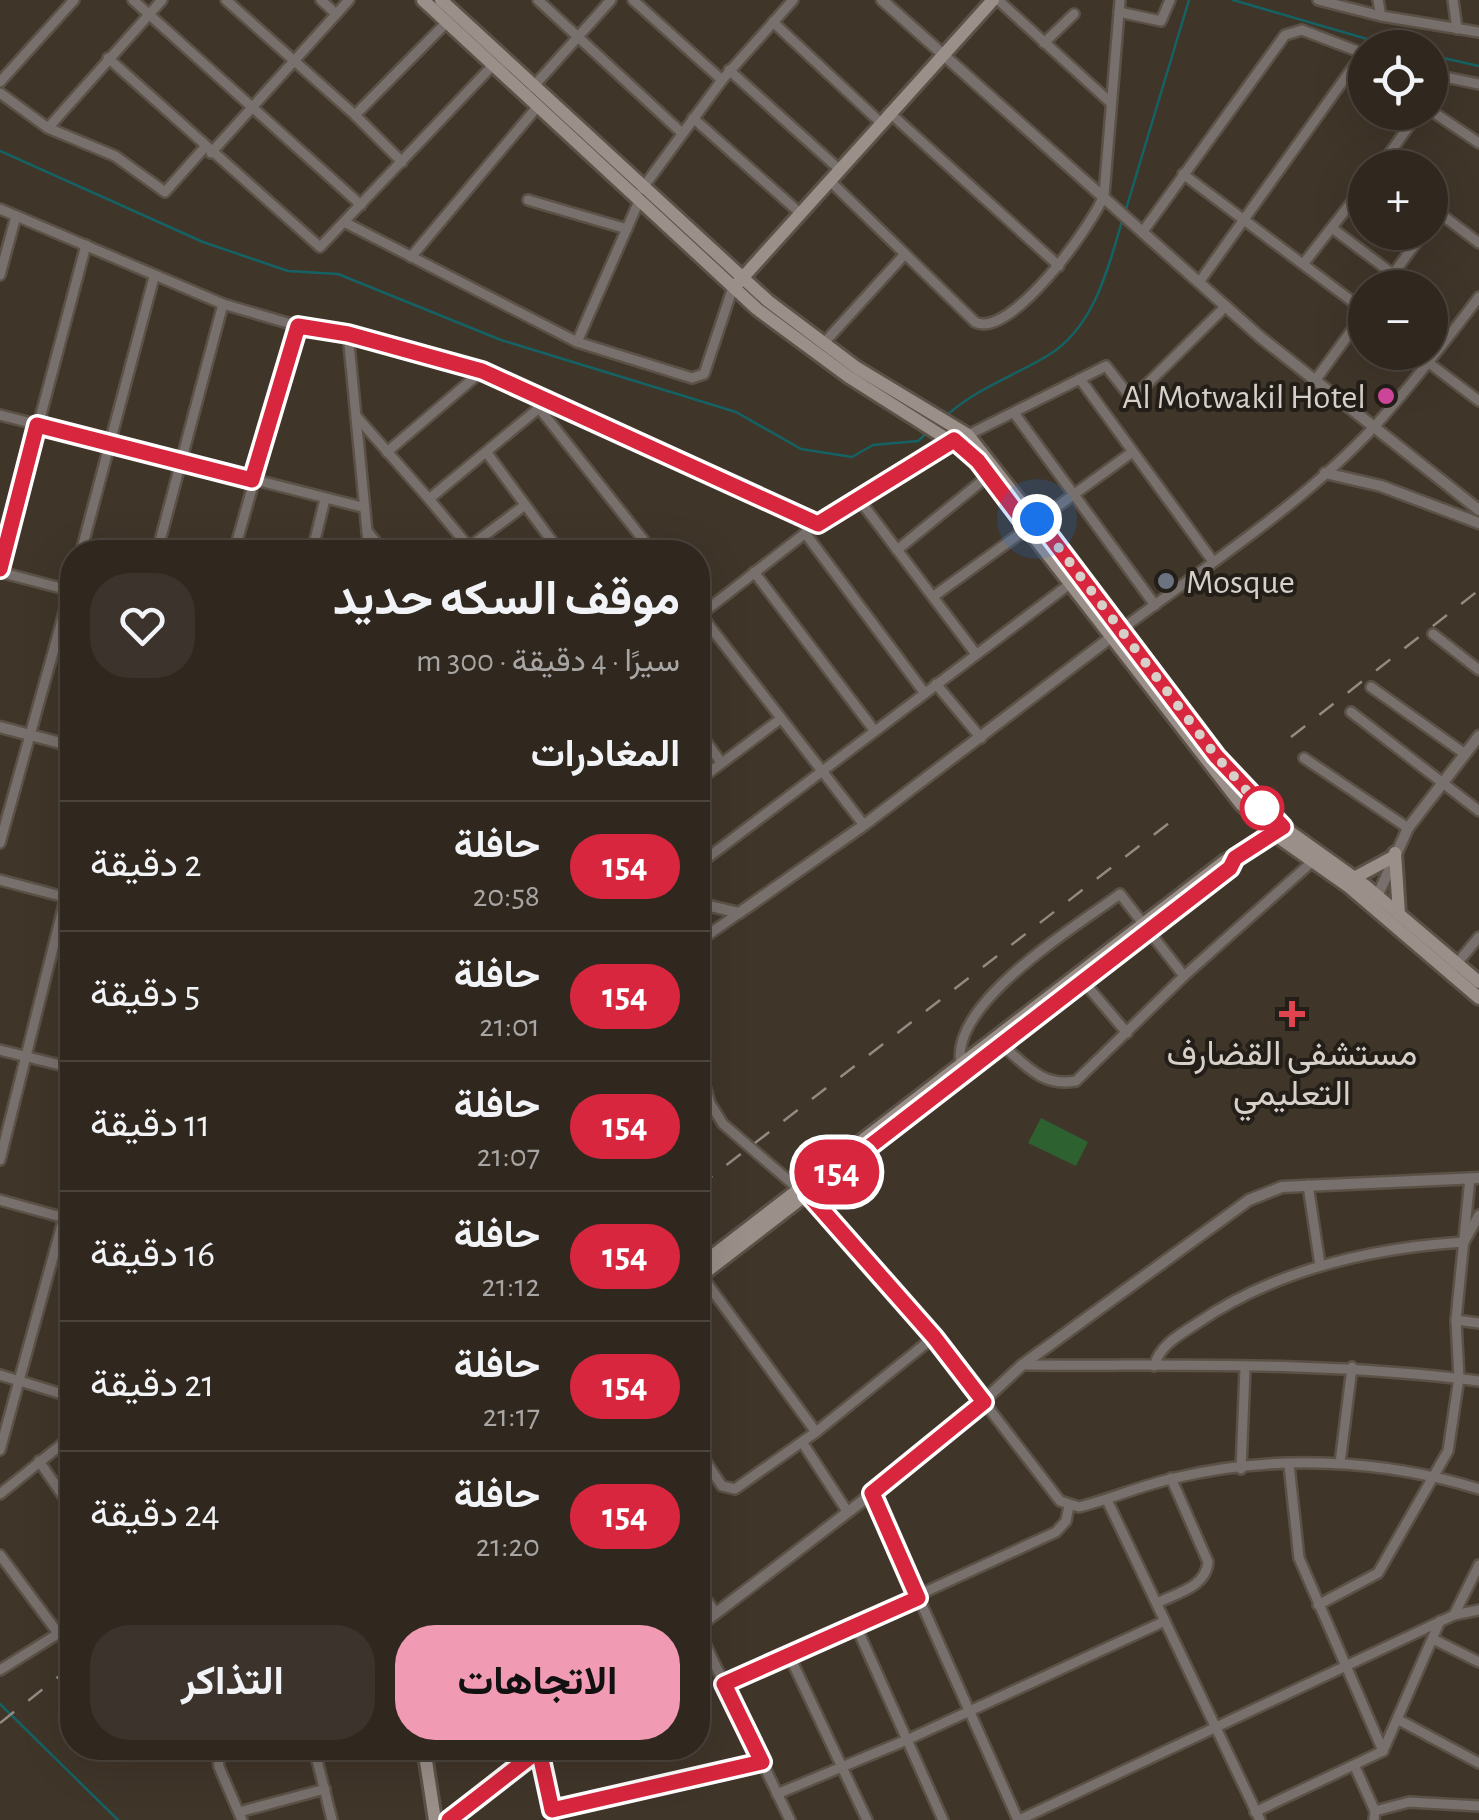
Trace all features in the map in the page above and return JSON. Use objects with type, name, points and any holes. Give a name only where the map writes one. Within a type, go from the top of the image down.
[{"type":"main road","points":[[423,0],[493,65],[530,90],[538,106],[806,347],[938,431],[968,435],[1211,759],[1278,831],[1313,861],[1399,914],[1479,998]]},
{"type":"main road","points":[[441,0],[640,195]]},
{"type":"main road","points":[[737,283],[942,54],[996,0]]},
{"type":"main road","points":[[737,283],[823,344],[919,404],[955,433],[1032,522],[1071,583],[1117,633]]},
{"type":"main road","points":[[962,1068],[1002,1044],[1083,981],[1225,862],[1278,831]]},
{"type":"main road","points":[[1278,831],[1354,878],[1369,896],[1453,968],[1479,982]]},
{"type":"main road","points":[[1354,878],[1393,857],[1399,914]]},
{"type":"main road","points":[[710,1264],[1146,927]]},
{"type":"main road","points":[[426,1760],[434,1820]]},
{"type":"street","points":[[0,82],[74,0]]},
{"type":"street","points":[[133,0],[251,111],[361,205]]},
{"type":"street","points":[[48,128],[162,0]]},
{"type":"street","points":[[226,0],[402,162]]},
{"type":"street","points":[[321,0],[336,14]]},
{"type":"street","points":[[0,93],[48,128],[100,148],[165,192],[251,111],[348,0]]},
{"type":"street","points":[[538,0],[682,132]]},
{"type":"street","points":[[530,90],[611,0]]},
{"type":"street","points":[[633,0],[722,80]]},
{"type":"street","points":[[774,0],[784,10]]},
{"type":"street","points":[[577,342],[640,195],[722,80],[793,0]]},
{"type":"street","points":[[882,0],[1314,382],[1478,509]]},
{"type":"street","points":[[996,0],[1111,103]]},
{"type":"street","points":[[730,70],[835,175],[905,254],[983,326],[997,324],[1058,266],[1108,198],[1120,0]]},
{"type":"street","points":[[1119,12],[1161,21],[1170,0]]},
{"type":"street","points":[[1318,0],[1381,16],[1479,32]]},
{"type":"street","points":[[1378,0],[1381,16]]},
{"type":"street","points":[[1453,0],[1458,28]]},
{"type":"street","points":[[1044,43],[1074,14]]},
{"type":"street","points":[[355,115],[447,22]]},
{"type":"street","points":[[774,22],[1058,266]]},
{"type":"street","points":[[1141,228],[1290,32],[1302,30],[1348,48]]},
{"type":"street","points":[[108,58],[316,246],[324,246],[493,65]]},
{"type":"street","points":[[1200,281],[1348,77]]},
{"type":"street","points":[[1448,79],[1479,84]]},
{"type":"street","points":[[411,256],[538,106]]},
{"type":"street","points":[[693,118],[800,214]]},
{"type":"street","points":[[1448,122],[1479,143]]},
{"type":"street","points":[[1183,174],[1348,298]]},
{"type":"street","points":[[528,200],[626,229]]},
{"type":"street","points":[[1304,263],[1348,208]]},
{"type":"street","points":[[0,209],[224,304],[482,371],[542,406],[582,419],[818,524]]},
{"type":"street","points":[[0,275],[16,216]]},
{"type":"street","points":[[1448,220],[1479,243]]},
{"type":"street","points":[[346,222],[577,342],[698,378],[704,374],[737,283]]},
{"type":"street","points":[[1332,228],[1388,270]]},
{"type":"street","points":[[60,585],[0,570],[86,245]]},
{"type":"street","points":[[823,344],[905,254]]},
{"type":"street","points":[[83,540],[154,277]]},
{"type":"street","points":[[1448,338],[1479,297]]},
{"type":"street","points":[[160,540],[224,304]]},
{"type":"street","points":[[968,435],[1109,366],[1128,394],[1136,396],[1226,306]]},
{"type":"street","points":[[237,540],[298,326]]},
{"type":"street","points":[[348,334],[366,540]]},
{"type":"street","points":[[1314,382],[1348,335]]},
{"type":"street","points":[[710,933],[864,825],[1325,473],[1371,429],[1423,370]]},
{"type":"street","points":[[1438,370],[1479,401]]},
{"type":"street","points":[[387,452],[482,371]]},
{"type":"street","points":[[1080,379],[1212,560]]},
{"type":"street","points":[[542,406],[644,540]]},
{"type":"street","points":[[429,499],[542,406]]},
{"type":"street","points":[[1014,414],[1155,604]]},
{"type":"street","points":[[0,415],[362,507]]},
{"type":"street","points":[[356,416],[429,499],[458,540]]},
{"type":"street","points":[[552,424],[582,419]]},
{"type":"street","points":[[710,605],[805,533],[955,433]]},
{"type":"street","points":[[488,453],[551,540]]},
{"type":"street","points":[[934,596],[1132,453]]},
{"type":"street","points":[[1325,473],[1380,486],[1479,524]]},
{"type":"street","points":[[897,550],[989,476]]},
{"type":"street","points":[[858,498],[976,654]]},
{"type":"street","points":[[315,540],[326,499]]},
{"type":"street","points":[[478,540],[525,505]]},
{"type":"street","points":[[365,529],[374,540]]},
{"type":"street","points":[[805,533],[924,692]]},
{"type":"street","points":[[754,572],[874,730]]},
{"type":"street","points":[[710,856],[1071,583]]},
{"type":"street","points":[[710,628],[864,825]]},
{"type":"street","points":[[0,843],[60,630]]},
{"type":"street","points":[[1434,634],[1479,670]]},
{"type":"street","points":[[936,684],[980,738]]},
{"type":"street","points":[[1371,687],[1465,754]]},
{"type":"street","points":[[1351,712],[1479,811]]},
{"type":"street","points":[[710,771],[780,720]]},
{"type":"street","points":[[0,727],[60,743]]},
{"type":"street","points":[[1369,896],[1408,828],[1479,736]]},
{"type":"street","points":[[710,747],[721,762]]},
{"type":"street","points":[[1304,758],[1408,828]]},
{"type":"street","points":[[1002,1044],[1040,1078],[1054,1084],[1076,1081],[1184,976],[1313,861]]},
{"type":"street","points":[[0,880],[60,896]]},
{"type":"street","points":[[962,1068],[963,1034],[983,1001],[1120,894],[1184,976]]},
{"type":"street","points":[[710,906],[739,912]]},
{"type":"street","points":[[0,1160],[60,930]]},
{"type":"street","points":[[1453,968],[1479,937]]},
{"type":"street","points":[[1083,981],[1127,1034]]},
{"type":"street","points":[[0,1050],[60,1065]]},
{"type":"street","points":[[710,1099],[723,1124],[802,1191],[934,1337],[1060,1501],[1069,1506],[1107,1500],[1171,1478],[1340,1463],[1432,1475],[1479,1489]]},
{"type":"street","points":[[710,1618],[872,1493],[984,1402],[1022,1365],[1262,1192],[1475,1178],[1471,1235],[1456,1320],[1459,1378],[1451,1439],[1378,1573],[1318,1606]]},
{"type":"street","points":[[1308,1186],[1320,1265]]},
{"type":"street","points":[[0,1200],[60,1217]]},
{"type":"street","points":[[1471,1235],[1479,1215]]},
{"type":"street","points":[[1154,1366],[1161,1349],[1229,1302],[1320,1265],[1471,1235]]},
{"type":"street","points":[[0,1450],[60,1247]]},
{"type":"street","points":[[710,1288],[816,1432]]},
{"type":"street","points":[[1456,1320],[1479,1323]]},
{"type":"street","points":[[710,1466],[728,1490],[816,1432],[934,1337]]},
{"type":"street","points":[[1022,1365],[1352,1367],[1479,1381]]},
{"type":"street","points":[[1340,1463],[1352,1367]]},
{"type":"street","points":[[1240,1469],[1245,1369]]},
{"type":"street","points":[[0,1375],[60,1393]]},
{"type":"street","points":[[802,1442],[848,1512]]},
{"type":"street","points":[[0,1494],[60,1445]]},
{"type":"street","points":[[39,1460],[60,1491]]},
{"type":"street","points":[[1289,1466],[1294,1538],[1318,1606],[1383,1751]]},
{"type":"street","points":[[1157,1603],[1199,1582],[1208,1562],[1171,1478]]},
{"type":"street","points":[[872,1493],[1019,1820],[1440,1621],[1479,1610]]},
{"type":"street","points":[[1107,1500],[1258,1816],[1383,1751],[1440,1621]]},
{"type":"street","points":[[724,1684],[1056,1532],[1066,1521],[1069,1506]]},
{"type":"street","points":[[0,1555],[58,1632],[0,1670]]},
{"type":"street","points":[[1454,1615],[1479,1565]]},
{"type":"street","points":[[710,1605],[716,1613]]},
{"type":"street","points":[[777,1794],[909,1739],[1165,1620]]},
{"type":"street","points":[[856,1626],[943,1820]]},
{"type":"street","points":[[1433,1639],[1479,1662]]},
{"type":"street","points":[[710,1654],[790,1820]]},
{"type":"street","points":[[790,1655],[867,1820]]},
{"type":"street","points":[[1399,1720],[1478,1761]]},
{"type":"street","points":[[218,1760],[240,1816],[325,1789]]},
{"type":"street","points":[[317,1760],[332,1820]]},
{"type":"street","points":[[449,1820],[525,1760]]},
{"type":"street","points":[[542,1760],[553,1815],[762,1762]]},
{"type":"street","points":[[1355,1767],[1374,1815],[1409,1802],[1479,1806]]},
{"type":"green space","points":[[1041,1118],[1088,1142],[1076,1166],[1028,1143]]},
{"type":"waterway","points":[[1126,209],[1189,0]]},
{"type":"waterway","points":[[1233,0],[1348,33]]},
{"type":"waterway","points":[[1448,59],[1479,66]]},
{"type":"waterway","points":[[0,151],[203,242],[288,271],[338,274],[501,340],[736,412],[801,449],[852,457],[873,445],[918,441],[929,431]]},
{"type":"waterway","points":[[946,416],[982,390],[1047,356],[1076,330],[1096,297],[1122,221]]},
{"type":"waterway","points":[[0,1704],[118,1820]]},
{"type":"railway","points":[[1291,737],[1479,590]]},
{"type":"railway","points":[[710,1178],[1173,820]]},
{"type":"railway","points":[[0,1723],[60,1676]]},
{"type":"bus line","name":"154","points":[[0,569],[37,425],[252,480],[298,326],[348,334],[482,371],[545,403],[818,524],[954,440],[978,461],[1027,526],[1037,519],[1216,756],[1283,827],[1235,858],[1230,868],[808,1194],[934,1337],[984,1402],[872,1493],[918,1598],[724,1684],[762,1762],[552,1810],[541,1760]]},
{"type":"bus line","name":"154","points":[[449,1820],[526,1760]]},
{"type":"place","name":"Al Motwakil Hotel","points":[[1386,396]]},
{"type":"place","name":"Mosque","points":[[1166,581]]},
{"type":"place","name":"مستشفى القضارف التعليمي","points":[[1292,1014]]},
{"type":"route","points":[[1037,519],[1216,756],[1265,810],[1262,808]]}]
